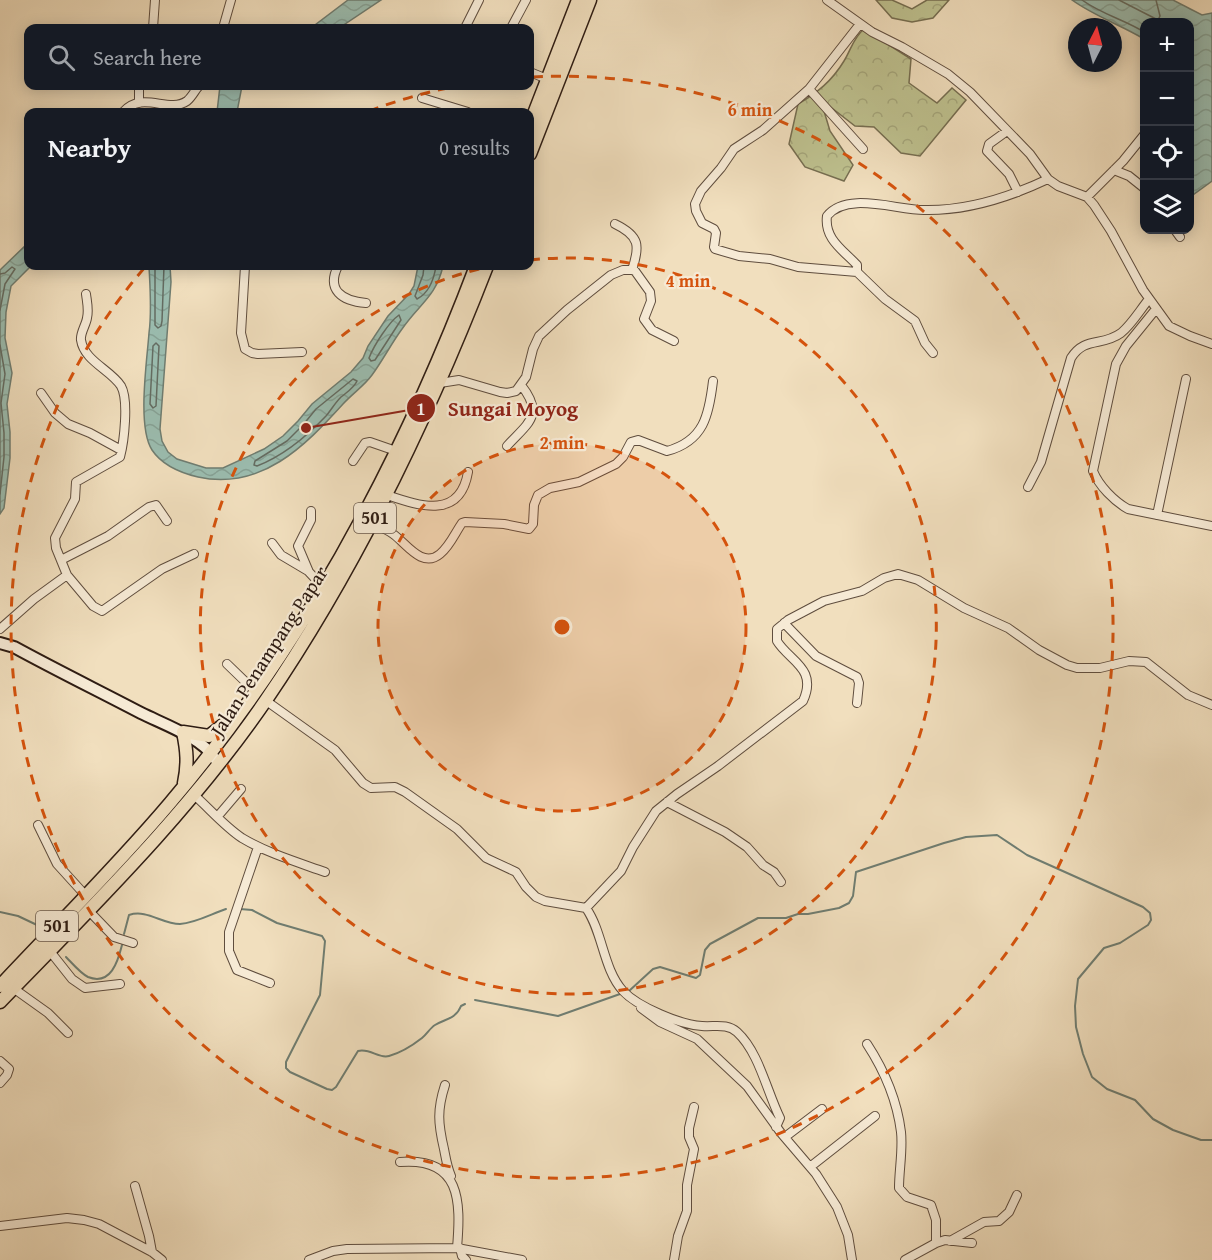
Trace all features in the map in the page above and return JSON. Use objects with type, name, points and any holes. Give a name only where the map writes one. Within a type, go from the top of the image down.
[{"type":"main road","points":[[534,113],[578,0]]},
{"type":"main road","points":[[534,144],[590,0]]},
{"type":"main road","name":"Jalan Penampang Papar","points":[[0,1002],[128,870],[188,790],[211,752],[237,718],[261,696],[347,546],[396,451],[422,397],[474,270]]},
{"type":"main road","name":"Jalan Penampang Papar","points":[[0,986],[188,790],[215,767],[330,597],[372,524],[440,383],[485,270]]},
{"type":"main road","points":[[0,643],[14,647],[155,720],[183,732],[211,752],[215,759],[215,767]]},
{"type":"main road","points":[[183,732],[209,736],[224,723],[237,718]]},
{"type":"main road","points":[[183,732],[187,751],[188,790]]},
{"type":"main road","points":[[63,920],[67,924],[84,915]]},
{"type":"street","points":[[153,24],[155,0]]},
{"type":"street","points":[[224,24],[231,0]]},
{"type":"street","points":[[467,24],[479,0]]},
{"type":"street","points":[[513,24],[526,0]]},
{"type":"street","points":[[826,0],[860,24],[948,74],[970,92],[1030,154],[1048,179],[1058,186],[1087,197],[1111,231],[1149,299],[1169,326],[1212,344]]},
{"type":"street","points":[[860,24],[809,89],[763,130],[731,153],[697,196],[696,211],[702,223],[714,229],[716,233],[714,247],[721,252],[770,259],[798,267],[857,272],[885,299],[915,321],[925,343],[933,353]]},
{"type":"street","points":[[534,74],[547,79]]},
{"type":"street","points":[[809,89],[863,149]]},
{"type":"street","points":[[139,90],[139,103]]},
{"type":"street","points":[[128,108],[139,103],[183,102],[188,100],[196,90]]},
{"type":"street","points":[[422,98],[455,108]]},
{"type":"street","points":[[1007,131],[989,144],[987,151],[1009,174],[1018,192]]},
{"type":"street","points":[[1087,197],[1140,140]]},
{"type":"street","points":[[1114,170],[1122,171],[1140,183]]},
{"type":"street","points":[[857,272],[857,265],[827,232],[827,216],[839,206],[870,204],[934,210],[967,206],[1018,192],[1048,179]]},
{"type":"street","points":[[615,224],[628,232],[636,242],[638,253],[632,270]]},
{"type":"street","points":[[245,270],[241,333],[245,349],[258,354],[302,352]]},
{"type":"street","points":[[337,270],[333,277],[336,291],[346,298],[366,303]]},
{"type":"street","points":[[440,383],[459,380],[507,393],[516,390],[526,377],[533,349],[543,332],[611,275],[623,270],[632,270],[644,282],[651,297],[644,316],[646,324],[652,330],[674,341]]},
{"type":"street","points":[[86,294],[88,316],[81,339],[83,345],[86,352],[118,383],[124,393],[121,450],[120,456],[76,482],[75,499],[55,538],[56,548],[67,575],[93,606],[102,611],[162,569],[194,554]]},
{"type":"street","points":[[1028,487],[1041,462],[1071,358],[1087,343],[1109,339],[1121,333],[1149,299]]},
{"type":"street","points":[[1156,309],[1126,346],[1116,364],[1093,471],[1102,485],[1128,509],[1212,526]]},
{"type":"street","points":[[1156,515],[1186,379]]},
{"type":"street","points":[[372,524],[395,535],[414,554],[430,557],[442,552],[462,523],[489,523],[529,529],[533,524],[534,505],[538,495],[550,489],[579,482],[616,464],[623,457],[631,442],[638,440],[667,451],[688,441],[699,432],[707,417],[713,381]]},
{"type":"street","points":[[507,446],[532,418],[534,410],[532,398],[521,385]]},
{"type":"street","points":[[41,393],[55,413],[68,424],[121,450]]},
{"type":"street","points":[[353,461],[365,443],[370,442],[396,451]]},
{"type":"street","points":[[387,495],[426,507],[444,505],[453,501],[464,489],[468,472]]},
{"type":"street","points":[[61,560],[108,537],[156,505],[167,521]]},
{"type":"street","points":[[309,572],[298,546],[311,520],[311,511]]},
{"type":"street","points":[[272,543],[281,555],[309,572],[323,587]]},
{"type":"street","points":[[586,908],[621,871],[656,811],[803,701],[807,687],[801,665],[779,645],[776,637],[777,629],[824,601],[861,591],[884,578],[898,574],[918,580],[964,608],[1008,628],[1039,650],[1067,665],[1077,668],[1100,668],[1129,661],[1146,662],[1188,695],[1212,705]]},
{"type":"street","points":[[0,629],[34,599],[67,575]]},
{"type":"street","points":[[784,623],[816,656],[857,677],[859,683],[857,703]]},
{"type":"street","points":[[227,664],[261,696],[335,750],[363,783],[371,788],[395,787],[405,792],[458,829],[486,858],[516,872],[536,897],[545,901],[586,908]]},
{"type":"street","points":[[218,816],[241,789]]},
{"type":"street","points":[[188,790],[229,828],[258,846],[325,872]]},
{"type":"street","points":[[666,802],[725,832],[745,845],[763,865],[774,872],[781,882]]},
{"type":"street","points":[[38,825],[57,864],[86,896]]},
{"type":"street","points":[[258,846],[229,932],[228,951],[237,970],[270,983]]},
{"type":"street","points":[[586,908],[619,985],[638,1006],[660,1022],[685,1032],[702,1043],[735,1074],[747,1086],[810,1167],[842,1215],[852,1260]]},
{"type":"street","points":[[84,915],[114,937],[133,943]]},
{"type":"street","points":[[49,950],[72,980],[85,988],[120,984]]},
{"type":"street","points":[[13,988],[48,1013],[68,1033]]},
{"type":"street","points":[[633,999],[656,1011],[701,1026],[732,1028],[746,1043],[766,1082],[780,1118],[776,1126]]},
{"type":"street","points":[[685,1032],[701,1026]]},
{"type":"street","points":[[867,1044],[879,1061],[897,1111],[901,1132],[899,1188],[907,1197],[931,1205],[936,1220],[936,1243]]},
{"type":"street","points":[[0,1060],[9,1069],[0,1083]]},
{"type":"street","points":[[445,1084],[439,1103],[438,1117],[446,1165],[455,1188],[459,1215],[460,1254]]},
{"type":"street","points":[[674,1260],[678,1236],[687,1211],[687,1185],[694,1149],[689,1137],[689,1128],[694,1107]]},
{"type":"street","points":[[785,1137],[822,1109]]},
{"type":"street","points":[[810,1167],[875,1116]]},
{"type":"street","points":[[400,1162],[418,1161],[439,1168],[455,1188]]},
{"type":"street","points":[[135,1186],[152,1252]]},
{"type":"street","points":[[950,1241],[984,1222],[999,1221],[1010,1212],[1017,1195]]},
{"type":"street","points":[[0,1226],[67,1218],[84,1220],[99,1224],[152,1252],[162,1260]]},
{"type":"street","points":[[905,1260],[936,1243],[950,1241],[972,1243]]},
{"type":"street","points":[[309,1260],[333,1251],[347,1249],[460,1254],[522,1260]]},
{"type":"green space","points":[[876,0],[892,0],[912,9],[927,0],[949,0],[933,18],[912,22],[892,18]]},
{"type":"green space","points":[[864,29],[911,59],[909,83],[937,103],[952,88],[966,100],[920,156],[901,153],[874,127],[855,126],[828,105],[824,111],[830,131],[853,165],[844,181],[805,167],[789,144],[798,104],[818,91],[834,75],[857,36]]},
{"type":"water","points":[[348,0],[381,0],[345,24],[316,24]]},
{"type":"water","points":[[1072,0],[1173,0],[1202,15],[1212,13],[1212,181],[1194,194],[1194,18],[1140,18],[1140,37],[1122,27],[1122,18],[1103,18]]},
{"type":"water","points":[[220,90],[241,90],[238,108],[217,108]]},
{"type":"water","points":[[24,247],[24,270],[27,270],[11,286],[6,312],[5,338],[12,373],[7,404],[10,458],[4,508],[0,514],[0,270]]},
{"type":"water","points":[[149,270],[170,270],[160,429],[162,441],[168,452],[177,459],[206,468],[223,468],[264,449],[283,436],[312,404],[351,372],[363,358],[368,346],[388,316],[409,294],[414,286],[417,270],[442,270],[431,293],[408,320],[366,383],[313,435],[280,461],[262,471],[221,480],[198,477],[172,468],[156,455],[147,440],[144,410],[150,300]]},
{"type":"waterway","points":[[629,991],[653,969],[660,967],[696,978],[700,975],[705,950],[710,944],[758,918],[786,918],[839,908],[849,903],[853,896],[856,872],[966,837],[997,835],[1027,855],[1143,907],[1150,913],[1151,920],[1148,925],[1120,943],[1104,948],[1078,979],[1075,1006],[1076,1027],[1083,1054],[1092,1077],[1107,1089],[1135,1100],[1153,1119],[1173,1130],[1201,1140],[1212,1140]]},
{"type":"waterway","points":[[124,934],[129,915],[148,915],[180,924],[226,909]]},
{"type":"waterway","points":[[240,909],[252,910],[277,923],[322,936],[325,941],[320,995],[286,1062],[286,1068],[327,1089],[332,1090],[336,1087],[358,1051],[363,1050],[385,1057],[398,1053],[418,1041],[435,1025],[453,1016],[465,1004]]},
{"type":"waterway","points":[[0,912],[18,916],[37,925]]},
{"type":"waterway","points":[[66,957],[88,977],[102,978],[108,975],[116,965],[122,945]]},
{"type":"waterway","points":[[475,1000],[558,1016],[620,994]]},
{"type":"place","name":"Sungai Moyog","points":[[306,428]]}]
